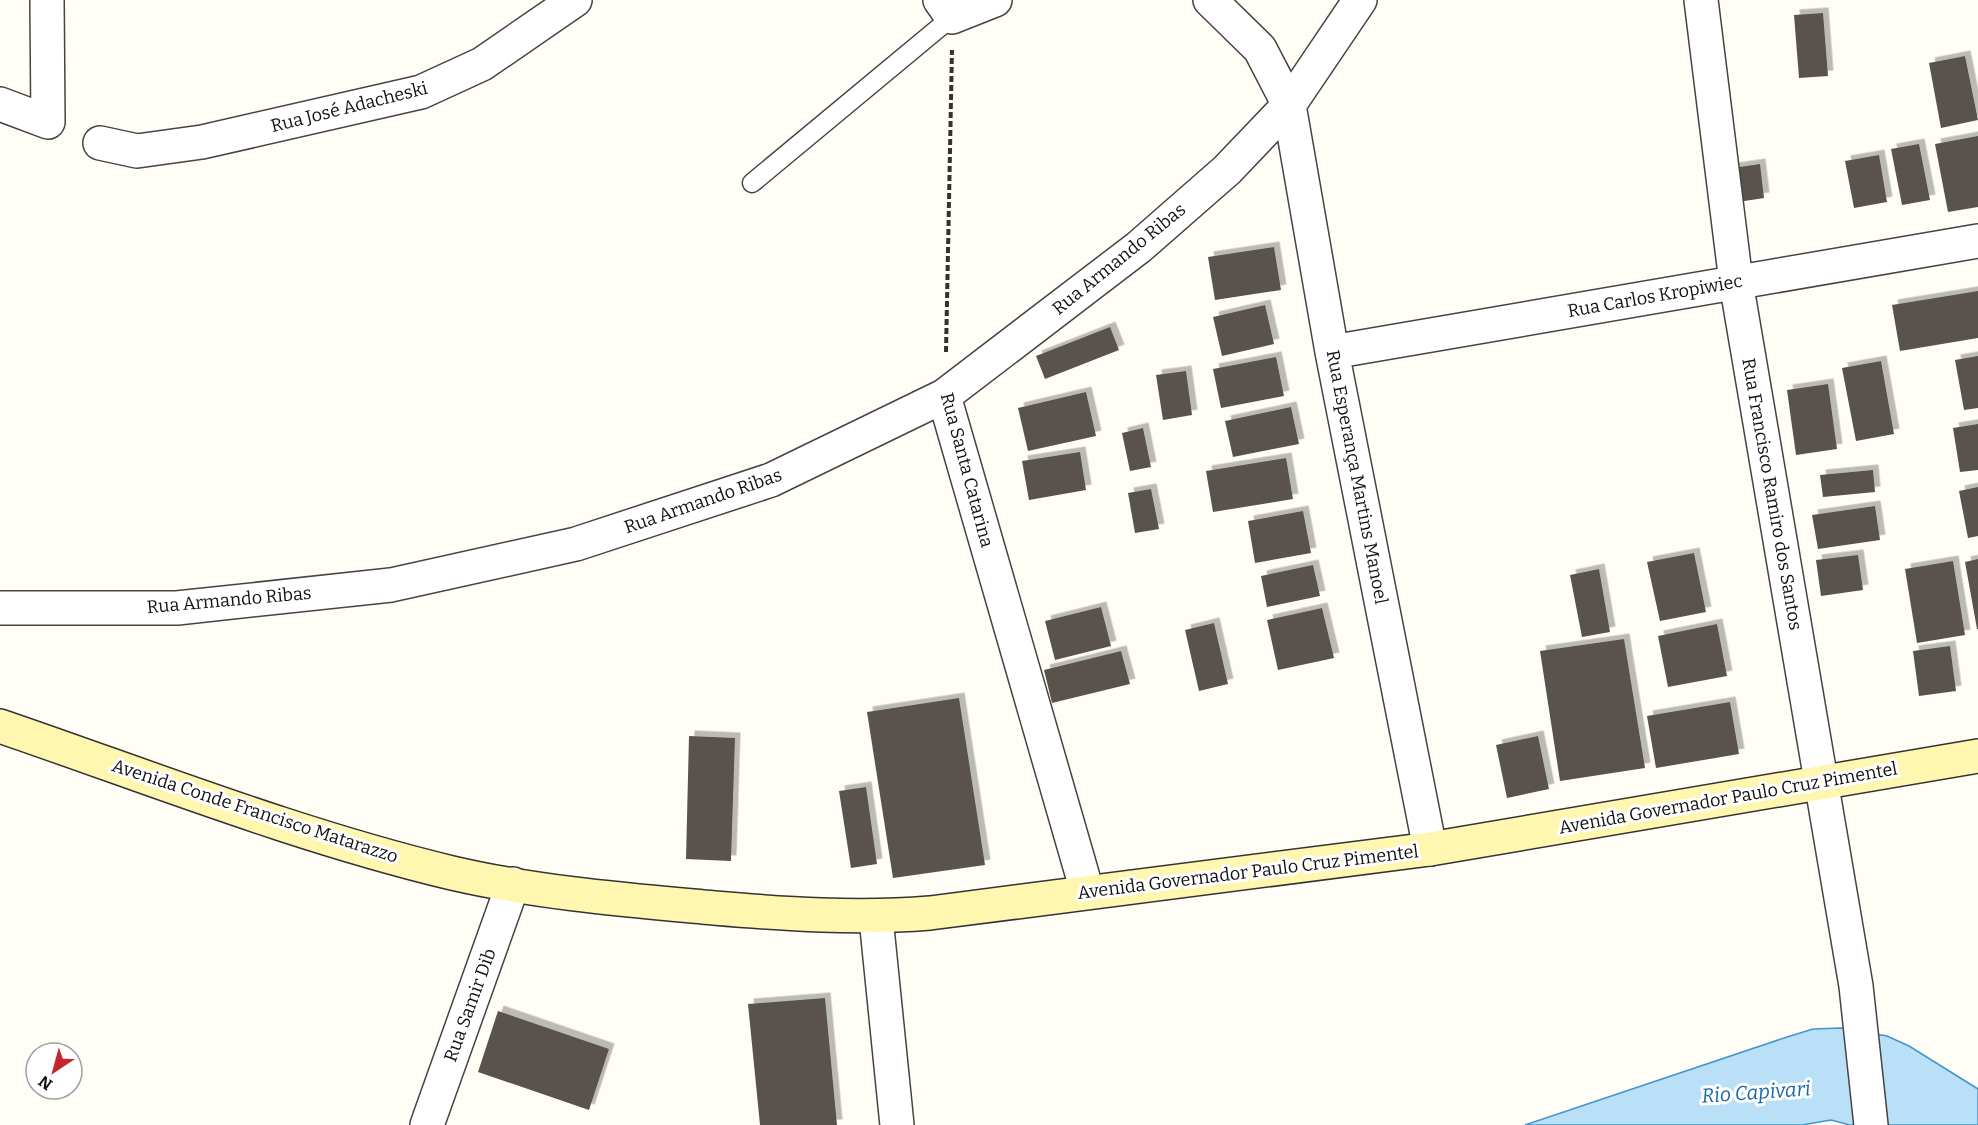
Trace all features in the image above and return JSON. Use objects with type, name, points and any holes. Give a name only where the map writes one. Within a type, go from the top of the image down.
[{"type":"street","points":[[0,104],[48,122],[47,0]]},
{"type":"street","name":"Rua José Adacheski","points":[[100,143],[137,151],[202,142],[421,92],[482,64],[575,0]]},
{"type":"street","points":[[946,8],[995,0]]},
{"type":"street","name":"Rua Esperança Martins Manoel","points":[[1210,0],[1260,49],[1289,105],[1332,352],[1430,849]]},
{"type":"street","name":"Rua Armando Ribas","points":[[0,608],[177,608],[391,585],[576,544],[771,480],[944,396],[1139,247],[1227,170],[1289,105],[1360,0]]},
{"type":"street","name":"Rua Francisco Ramiro dos Santos","points":[[1701,0],[1736,282],[1856,986],[1871,1125]]},
{"type":"street","name":"Rua Carlos Kropiwiec","points":[[1332,352],[1978,241]]},
{"type":"street","name":"Rua Santa Catarina","points":[[944,396],[1087,891]]},
{"type":"street","name":"Avenida Conde Francisco Matarazzo","points":[[0,726],[337,842],[453,873],[513,884]]},
{"type":"street","name":"Avenida Governador Paulo Cruz Pimentel","points":[[513,884],[628,900],[787,914],[876,918],[930,914],[1087,891],[1430,849],[1978,756]]},
{"type":"street","name":"Rua Samir Dib","points":[[427,1125],[513,884]]},
{"type":"street","points":[[876,918],[897,1125]]},
{"type":"lane","points":[[752,183],[946,8]]},
{"type":"path","name":"Rua Santa Catarina","points":[[944,396],[949,313],[946,8]]},
{"type":"water","name":"Rio Capivari","points":[[1841,1028],[1887,1036],[1909,1046],[1978,1089],[1978,1125],[1850,1125],[1831,1120],[1802,1125],[1525,1125],[1813,1029]]},
{"type":"building","points":[[1823,13],[1828,76],[1799,78],[1794,15]]},
{"type":"building","points":[[1965,56],[1978,120],[1941,128],[1929,63]]},
{"type":"building","points":[[1978,136],[1978,207],[1948,212],[1935,144]]},
{"type":"building","points":[[1919,144],[1930,200],[1902,205],[1891,149]]},
{"type":"building","points":[[1879,155],[1887,202],[1854,208],[1845,161]]},
{"type":"building","points":[[1760,164],[1764,198],[1738,202],[1733,168]]},
{"type":"building","points":[[1274,247],[1281,290],[1215,300],[1208,257]]},
{"type":"building","points":[[1978,291],[1978,338],[1900,351],[1892,305]]},
{"type":"building","points":[[1265,305],[1274,344],[1222,356],[1213,317]]},
{"type":"building","points":[[1110,327],[1119,350],[1045,379],[1036,356]]},
{"type":"building","points":[[1978,356],[1978,408],[1964,410],[1955,360]]},
{"type":"building","points":[[1276,357],[1284,396],[1221,408],[1213,369]]},
{"type":"building","points":[[1881,361],[1894,434],[1856,441],[1842,368]]},
{"type":"building","points":[[1186,371],[1192,415],[1163,420],[1156,375]]},
{"type":"building","points":[[1828,384],[1837,449],[1796,455],[1787,390]]},
{"type":"building","points":[[1086,392],[1096,436],[1028,451],[1018,408]]},
{"type":"building","points":[[1291,407],[1299,444],[1233,457],[1225,421]]},
{"type":"building","points":[[1978,424],[1978,470],[1960,472],[1953,428]]},
{"type":"building","points":[[1143,428],[1151,467],[1130,471],[1122,433]]},
{"type":"building","points":[[1080,452],[1086,490],[1029,500],[1022,461]]},
{"type":"building","points":[[1286,458],[1293,499],[1213,512],[1206,471]]},
{"type":"building","points":[[1873,470],[1875,492],[1823,497],[1820,475]]},
{"type":"building","points":[[1978,487],[1978,536],[1968,538],[1959,491]]},
{"type":"building","points":[[1151,489],[1159,529],[1135,533],[1128,493]]},
{"type":"building","points":[[1875,506],[1880,540],[1818,549],[1812,515]]},
{"type":"building","points":[[1303,511],[1311,553],[1255,563],[1248,521]]},
{"type":"building","points":[[1694,553],[1706,612],[1660,621],[1647,562]]},
{"type":"building","points":[[1858,555],[1863,590],[1821,596],[1816,560]]},
{"type":"building","points":[[1978,559],[1978,629],[1977,629],[1965,562]]},
{"type":"building","points":[[1953,561],[1965,635],[1917,643],[1905,569]]},
{"type":"building","points":[[1313,565],[1320,596],[1267,607],[1261,576]]},
{"type":"building","points":[[1599,569],[1610,632],[1582,637],[1570,575]]},
{"type":"building","points":[[1101,607],[1111,646],[1055,660],[1045,621]]},
{"type":"building","points":[[1322,608],[1334,658],[1278,670],[1267,620]]},
{"type":"building","points":[[1214,623],[1228,684],[1199,691],[1185,630]]},
{"type":"building","points":[[1717,624],[1727,676],[1668,687],[1658,636]]},
{"type":"building","points":[[1624,639],[1645,768],[1560,781],[1540,651]]},
{"type":"building","points":[[1950,646],[1956,691],[1919,696],[1913,651]]},
{"type":"building","points":[[1121,651],[1130,684],[1052,703],[1044,670]]},
{"type":"building","points":[[959,698],[985,865],[893,878],[867,712]]},
{"type":"building","points":[[1730,702],[1739,754],[1656,768],[1647,716]]},
{"type":"building","points":[[689,736],[735,738],[731,861],[686,859]]},
{"type":"building","points":[[1538,736],[1549,789],[1507,798],[1496,745]]},
{"type":"building","points":[[866,787],[877,864],[851,868],[839,791]]},
{"type":"building","points":[[825,998],[837,1125],[760,1125],[748,1004]]},
{"type":"building","points":[[498,1011],[609,1049],[589,1110],[478,1072]]}]
